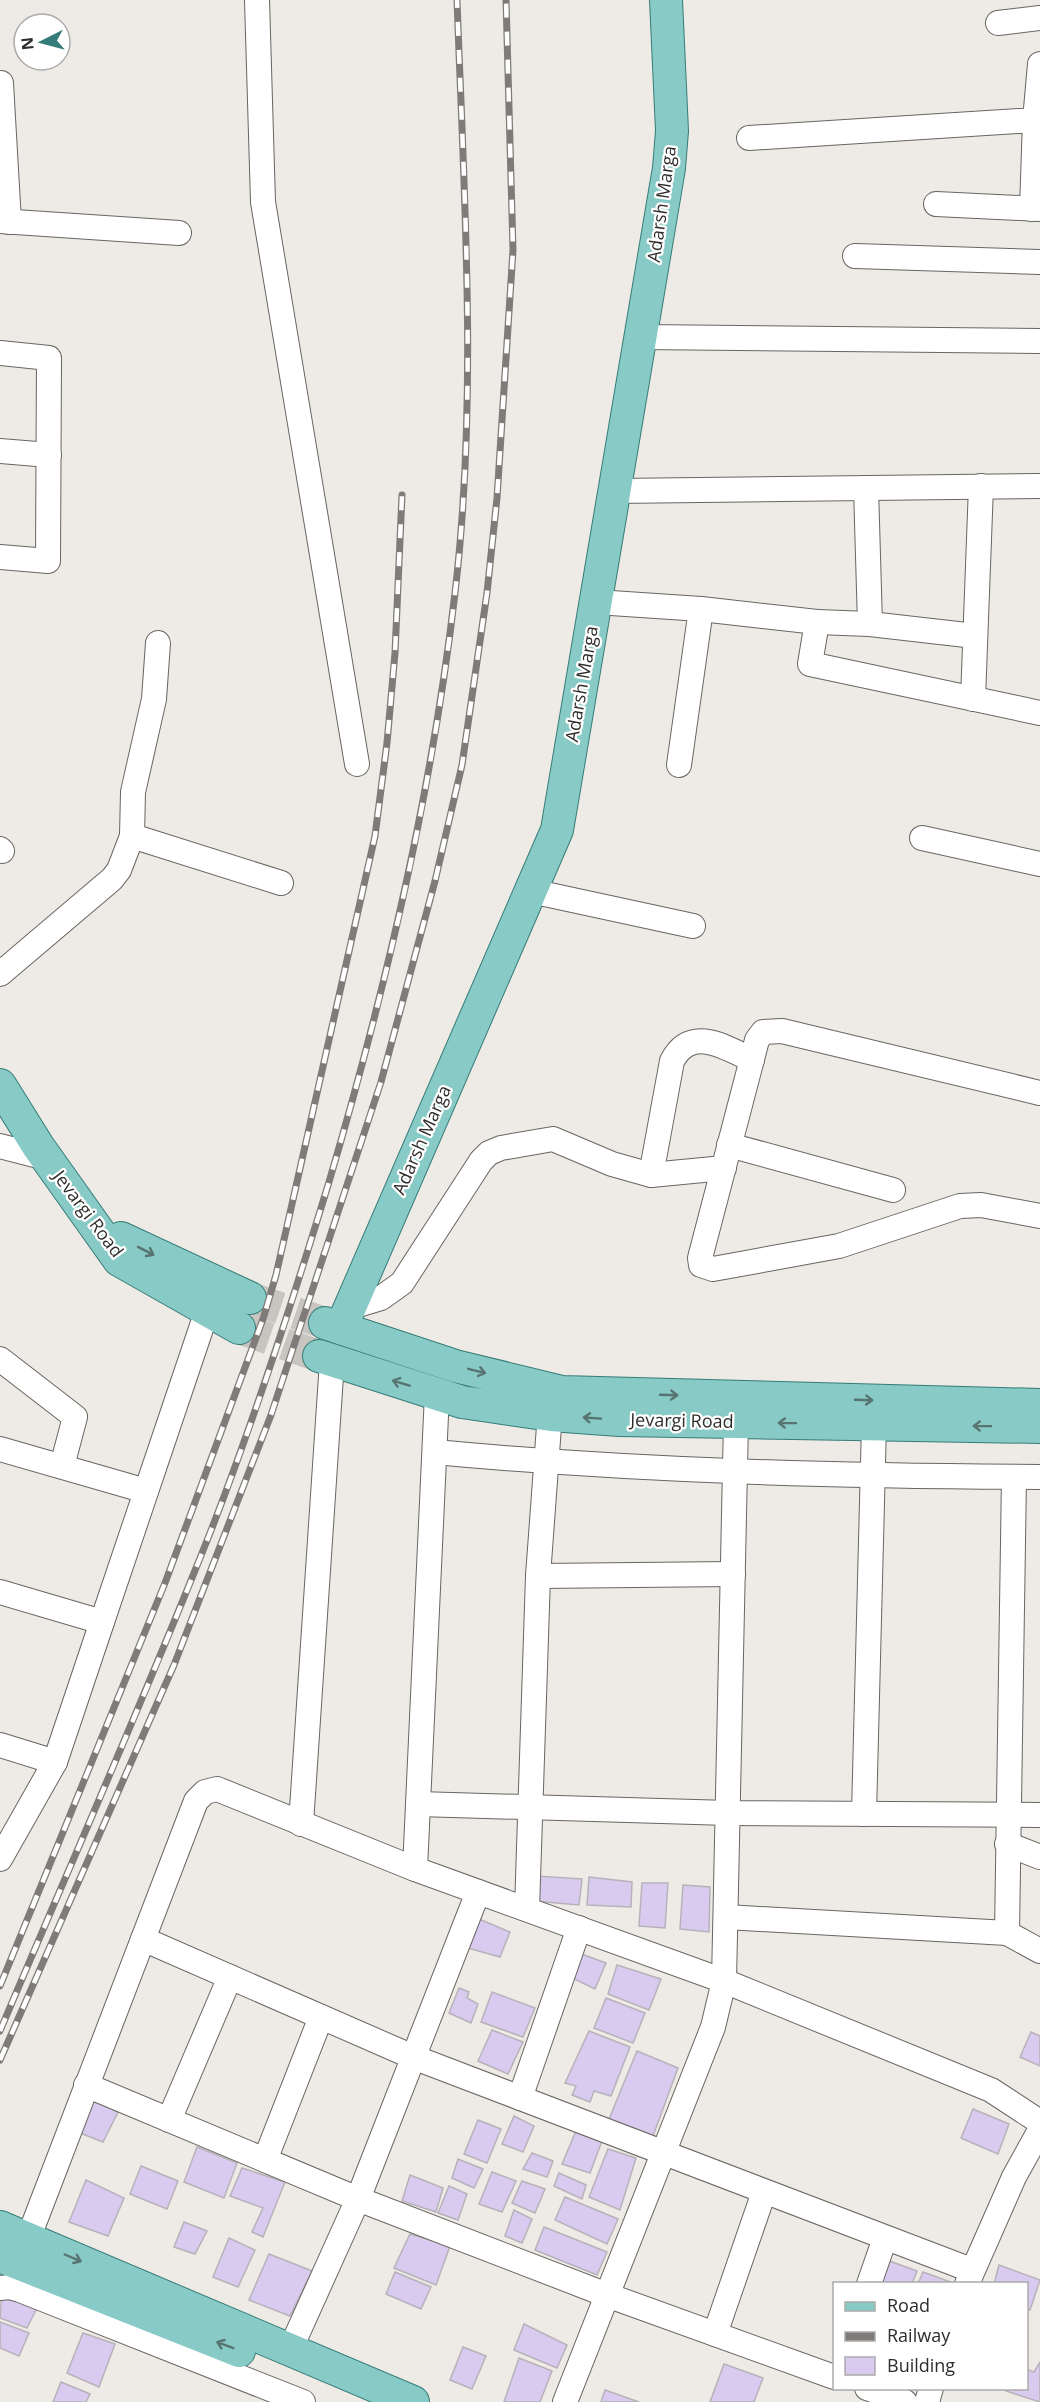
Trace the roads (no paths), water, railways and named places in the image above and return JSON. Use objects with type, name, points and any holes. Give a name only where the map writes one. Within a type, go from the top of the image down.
[{"type":"main road","name":"Adarsh Marga","points":[[339,1319],[557,830],[670,159],[672,131],[666,0]]},
{"type":"main road","name":"Jevargi Road","points":[[0,1085],[46,1158],[119,1260],[239,1328]]},
{"type":"main road","points":[[94,1223],[148,1252],[250,1298]]},
{"type":"main road","points":[[339,1319],[551,1402],[1040,1405]]},
{"type":"main road","name":"Jevargi Road","points":[[325,1359],[437,1394],[500,1409],[551,1402],[736,1422],[1040,1426]]},
{"type":"main road","points":[[14,2233],[413,2402]]},
{"type":"main road","points":[[0,2256],[372,2402]]},
{"type":"street","points":[[257,0],[263,202],[357,764]]},
{"type":"street","points":[[998,23],[1040,18]]},
{"type":"street","points":[[936,204],[1036,209],[1035,120],[1040,64]]},
{"type":"street","points":[[1,83],[4,222],[179,233]]},
{"type":"street","points":[[749,138],[1035,120]]},
{"type":"street","points":[[855,256],[1040,262]]},
{"type":"street","points":[[641,337],[1040,341]]},
{"type":"street","points":[[0,353],[49,358],[48,561],[0,557]]},
{"type":"street","points":[[0,451],[49,456]]},
{"type":"street","points":[[973,699],[981,486]]},
{"type":"street","points":[[615,492],[1040,486]]},
{"type":"street","points":[[866,488],[870,624]]},
{"type":"street","points":[[596,602],[701,609],[817,622],[870,624],[975,636]]},
{"type":"street","points":[[679,765],[701,609]]},
{"type":"street","points":[[817,622],[810,664],[1040,713]]},
{"type":"street","points":[[0,974],[112,879],[119,870],[132,836],[133,792],[154,699],[158,643]]},
{"type":"street","points":[[132,836],[281,883]]},
{"type":"street","points":[[922,838],[1040,864]]},
{"type":"street","points":[[531,891],[693,926]]},
{"type":"street","points":[[1040,1093],[782,1031],[763,1032],[757,1040],[701,1252],[701,1265],[705,1268],[725,1267],[839,1246],[960,1206],[981,1205],[1040,1216]]},
{"type":"street","points":[[651,1174],[672,1060],[678,1049],[688,1042],[705,1041],[752,1060]]},
{"type":"street","points":[[339,1319],[381,1298],[402,1283],[481,1161],[489,1154],[512,1146],[553,1139],[612,1164],[651,1174],[727,1157],[893,1190]]},
{"type":"street","points":[[0,1146],[46,1158]]},
{"type":"street","points":[[0,1860],[55,1762],[207,1311]]},
{"type":"street","points":[[0,1359],[75,1417],[62,1466]]},
{"type":"street","points":[[301,1824],[325,1359]]},
{"type":"street","points":[[415,1869],[437,1394]]},
{"type":"street","points":[[527,1909],[538,1575],[551,1402]]},
{"type":"street","points":[[565,2402],[713,2027],[724,1981],[736,1422]]},
{"type":"street","points":[[864,1814],[874,1424]]},
{"type":"street","points":[[0,1449],[146,1491]]},
{"type":"street","points":[[435,1452],[548,1462],[734,1471],[872,1476],[1040,1477]]},
{"type":"street","points":[[1007,1933],[1007,1815],[1014,1477]]},
{"type":"street","points":[[538,1575],[733,1574]]},
{"type":"street","points":[[0,1592],[102,1622]]},
{"type":"street","points":[[0,1745],[55,1762]]},
{"type":"street","points":[[14,2233],[86,2085],[196,1801],[205,1792],[217,1789],[415,1869],[724,1981],[991,2090],[1040,2122]]},
{"type":"street","points":[[418,1804],[729,1813],[1040,1815]]},
{"type":"street","points":[[1007,1844],[1040,1857]]},
{"type":"street","points":[[291,2350],[358,2199],[478,1892]]},
{"type":"street","points":[[726,1917],[1007,1933],[1040,1951]]},
{"type":"street","points":[[520,2098],[579,1928]]},
{"type":"street","points":[[143,1939],[413,2057],[885,2238],[969,2277],[1014,2177],[1040,2130]]},
{"type":"street","points":[[169,2120],[230,1977]]},
{"type":"street","points":[[265,2160],[321,2017]]},
{"type":"street","points":[[86,2085],[358,2199],[607,2295],[833,2377]]},
{"type":"street","points":[[716,2334],[764,2192]]},
{"type":"street","points":[[869,2282],[885,2238]]},
{"type":"street","points":[[0,2288],[9,2287],[20,2290],[288,2399]]},
{"type":"street","points":[[872,2390],[905,2402]]},
{"type":"tunnel","points":[[250,1298],[325,1323]]},
{"type":"tunnel","points":[[239,1328],[319,1356]]},
{"type":"railway","points":[[0,2031],[159,1658],[243,1446],[329,1182],[370,1037],[405,890],[434,742],[455,593],[462,519],[468,371],[466,222],[457,0]]},
{"type":"railway","points":[[0,2060],[174,1665],[271,1415],[381,1082],[435,881],[462,765],[487,593],[497,498],[513,250],[506,0]]},
{"type":"railway","points":[[0,1986],[165,1583],[263,1319],[276,1275],[375,836],[387,743],[395,653],[402,495]]}]
